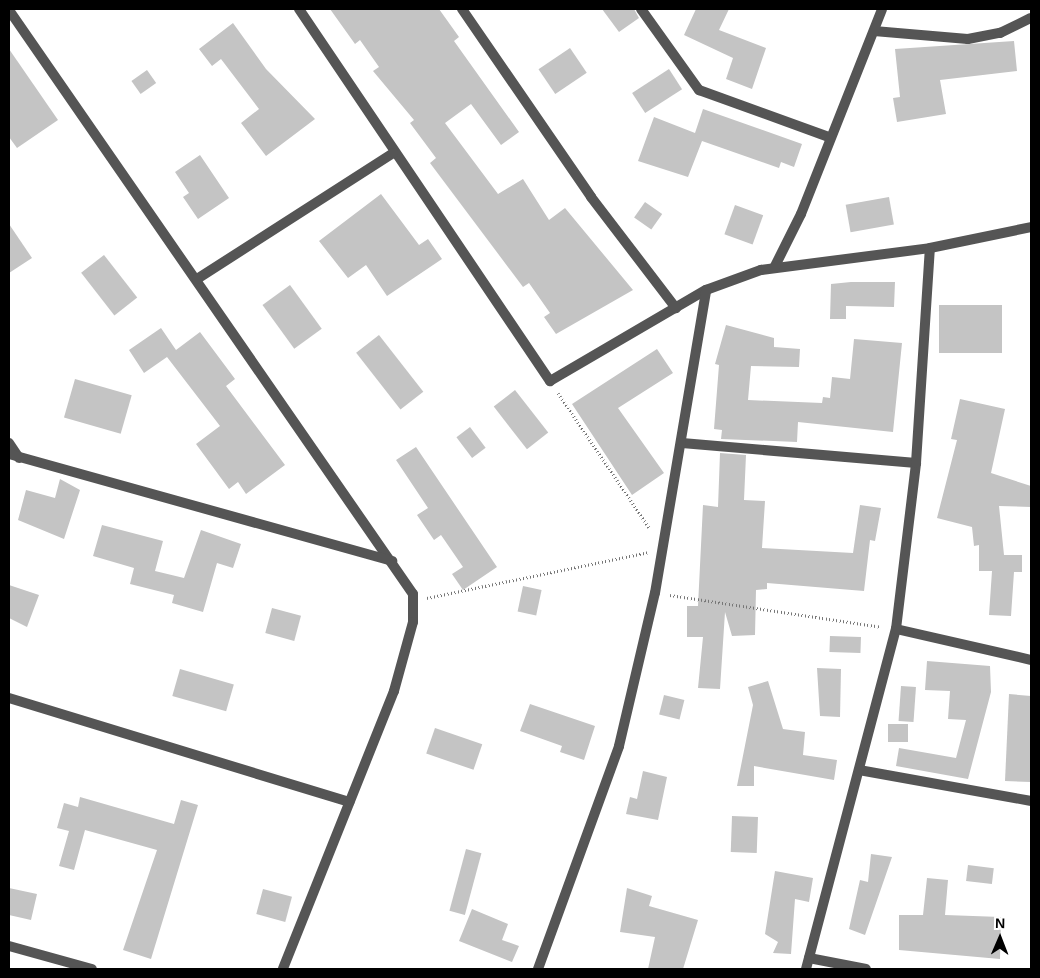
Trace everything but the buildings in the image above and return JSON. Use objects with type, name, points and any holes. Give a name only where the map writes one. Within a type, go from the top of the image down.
[{"type":"street","points":[[299,9],[393,153],[550,381],[706,290],[774,268],[930,248],[1031,227]]},
{"type":"street","points":[[462,9],[591,197],[676,308]]},
{"type":"street","points":[[641,9],[699,90],[829,137]]},
{"type":"street","points":[[774,268],[801,214],[829,137],[882,9]]},
{"type":"street","points":[[9,10],[392,561],[414,600],[410,633],[394,691],[364,774],[349,802],[283,969]]},
{"type":"street","points":[[874,31],[968,39],[1000,33],[1031,18]]},
{"type":"street","points":[[197,279],[393,153]]},
{"type":"street","points":[[806,969],[896,629],[916,463],[930,248]]},
{"type":"street","points":[[538,969],[620,746],[664,548],[706,290]]},
{"type":"street","points":[[9,443],[14,456],[392,561]]},
{"type":"street","points":[[682,443],[916,463]]},
{"type":"street","points":[[896,629],[1031,660]]},
{"type":"street","points":[[9,698],[349,802]]},
{"type":"street","points":[[859,770],[1031,801]]},
{"type":"street","points":[[9,946],[92,969]]},
{"type":"street","points":[[809,958],[866,969]]},
{"type":"path","points":[[414,600],[589,568],[664,548],[550,381]]},
{"type":"path","points":[[655,593],[896,629]]}]
